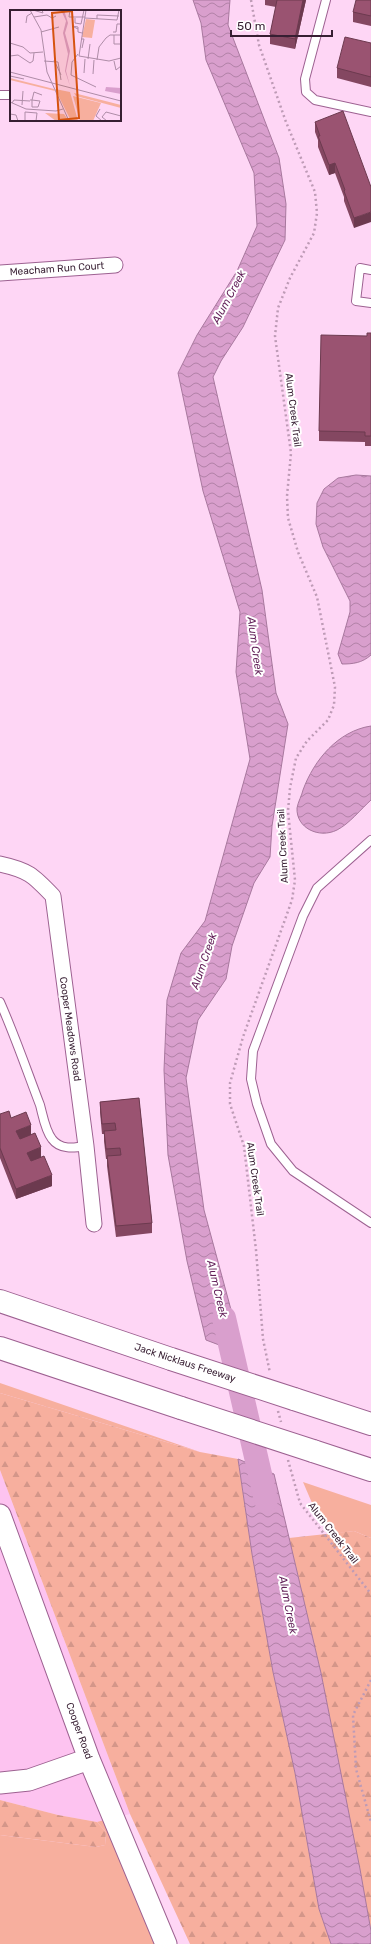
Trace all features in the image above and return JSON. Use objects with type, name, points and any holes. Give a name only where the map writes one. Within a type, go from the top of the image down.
[{"type":"highway","name":"Jack Nicklaus Freeway","points":[[0,1301],[171,1359],[285,1403],[371,1424]]},
{"type":"highway","points":[[0,1348],[371,1470]]},
{"type":"street","name":"Meacham Run Court","points":[[0,273],[115,265]]},
{"type":"street","name":"Cooper Meadows Road","points":[[0,864],[17,868],[32,874],[53,896],[86,1146],[94,1224]]},
{"type":"street","name":"Cooper Road","points":[[0,1515],[89,1759],[166,1944]]},
{"type":"street","points":[[0,1783],[29,1780],[89,1759]]},
{"type":"lane","points":[[326,0],[305,79],[306,92],[315,100],[371,112]]},
{"type":"lane","points":[[371,270],[360,268],[356,301],[371,303]]},
{"type":"lane","points":[[371,840],[317,888],[302,916],[253,1051],[251,1079],[271,1144],[275,1150],[293,1171],[371,1223]]},
{"type":"lane","points":[[0,1002],[50,1137],[63,1147],[73,1149],[86,1146]]},
{"type":"path","name":"Alum Creek Trail","points":[[251,0],[259,45],[286,122],[315,192],[317,212],[314,233],[290,278],[278,308],[275,336],[291,453],[287,496],[288,518],[298,552],[317,597],[335,687],[334,705],[328,720],[308,741],[296,758],[290,788],[288,811],[295,880],[292,900],[243,1037],[230,1083],[230,1104],[244,1146],[256,1250],[263,1339],[271,1377]]},
{"type":"path","points":[[282,1429],[285,1403]]},
{"type":"path","name":"Alum Creek Trail","points":[[288,1459],[300,1503],[371,1594]]},
{"type":"path","points":[[371,1680],[353,1714],[356,1769],[371,1822]]},
{"type":"shaded area","points":[[0,1470],[130,1814],[97,1822],[58,1815],[0,1800]]},
{"type":"green space","points":[[0,1383],[200,1452],[0,1393]]},
{"type":"green space","points":[[0,1393],[200,1452],[238,1459],[252,1554],[273,1672],[295,1773],[319,1909],[331,1944],[190,1944],[130,1814],[0,1470]]},
{"type":"green space","points":[[303,1482],[371,1505],[371,1538],[354,1531],[332,1534],[315,1510]]},
{"type":"green space","points":[[354,1531],[371,1538],[371,1931],[321,1673],[289,1538]]},
{"type":"green space","points":[[0,1800],[58,1815],[97,1822],[106,1832],[105,1845],[96,1847],[0,1835]]},
{"type":"green space","points":[[104,1820],[157,1944],[0,1944],[0,1835],[96,1847],[105,1845],[106,1832],[97,1822]]},
{"type":"water","points":[[193,0],[230,0],[228,25],[279,158],[286,204],[285,240],[243,327],[221,361],[213,377],[262,590],[276,693],[288,724],[272,826],[270,857],[254,883],[232,946],[226,979],[198,1020],[186,1078],[204,1210],[243,1354],[206,1340],[187,1261],[168,1155],[164,1070],[167,1000],[181,953],[205,921],[250,759],[236,672],[240,612],[203,491],[178,373],[197,335],[237,271],[257,226],[254,173],[206,60],[201,23]]},
{"type":"water","points":[[356,475],[371,476],[371,655],[364,660],[350,664],[342,664],[338,654],[350,612],[350,601],[323,547],[316,524],[317,503],[324,489],[338,478]]},
{"type":"water","points":[[371,726],[371,800],[337,830],[323,833],[310,830],[300,821],[297,808],[303,790],[314,768],[329,749],[338,741],[359,729]]},
{"type":"water","points":[[238,1459],[274,1474],[321,1673],[360,1869],[371,1931],[371,1944],[331,1944],[319,1909],[295,1773],[273,1672],[252,1554]]},
{"type":"building","points":[[277,0],[303,0],[295,39],[270,34]]},
{"type":"building","points":[[356,0],[371,0],[371,16],[353,12]]},
{"type":"building","points":[[345,37],[371,43],[371,77],[337,68]]},
{"type":"building","points":[[343,111],[371,187],[371,212],[354,218],[335,163],[329,165],[318,136],[320,136],[315,122]]},
{"type":"building","points":[[367,333],[371,333],[371,436],[365,436],[365,432],[319,431],[321,335],[367,336]]},
{"type":"building","points":[[139,1098],[152,1223],[116,1226],[107,1156],[121,1155],[120,1148],[106,1149],[104,1131],[116,1130],[115,1123],[102,1124],[100,1102]]},
{"type":"building","points":[[9,1111],[11,1118],[26,1112],[31,1125],[16,1131],[20,1139],[35,1133],[41,1147],[27,1153],[31,1161],[44,1156],[52,1175],[16,1189],[0,1148],[0,1114]]},
{"type":"waterway","name":"Alum Creek","points":[[224,1318],[266,1500]]}]
